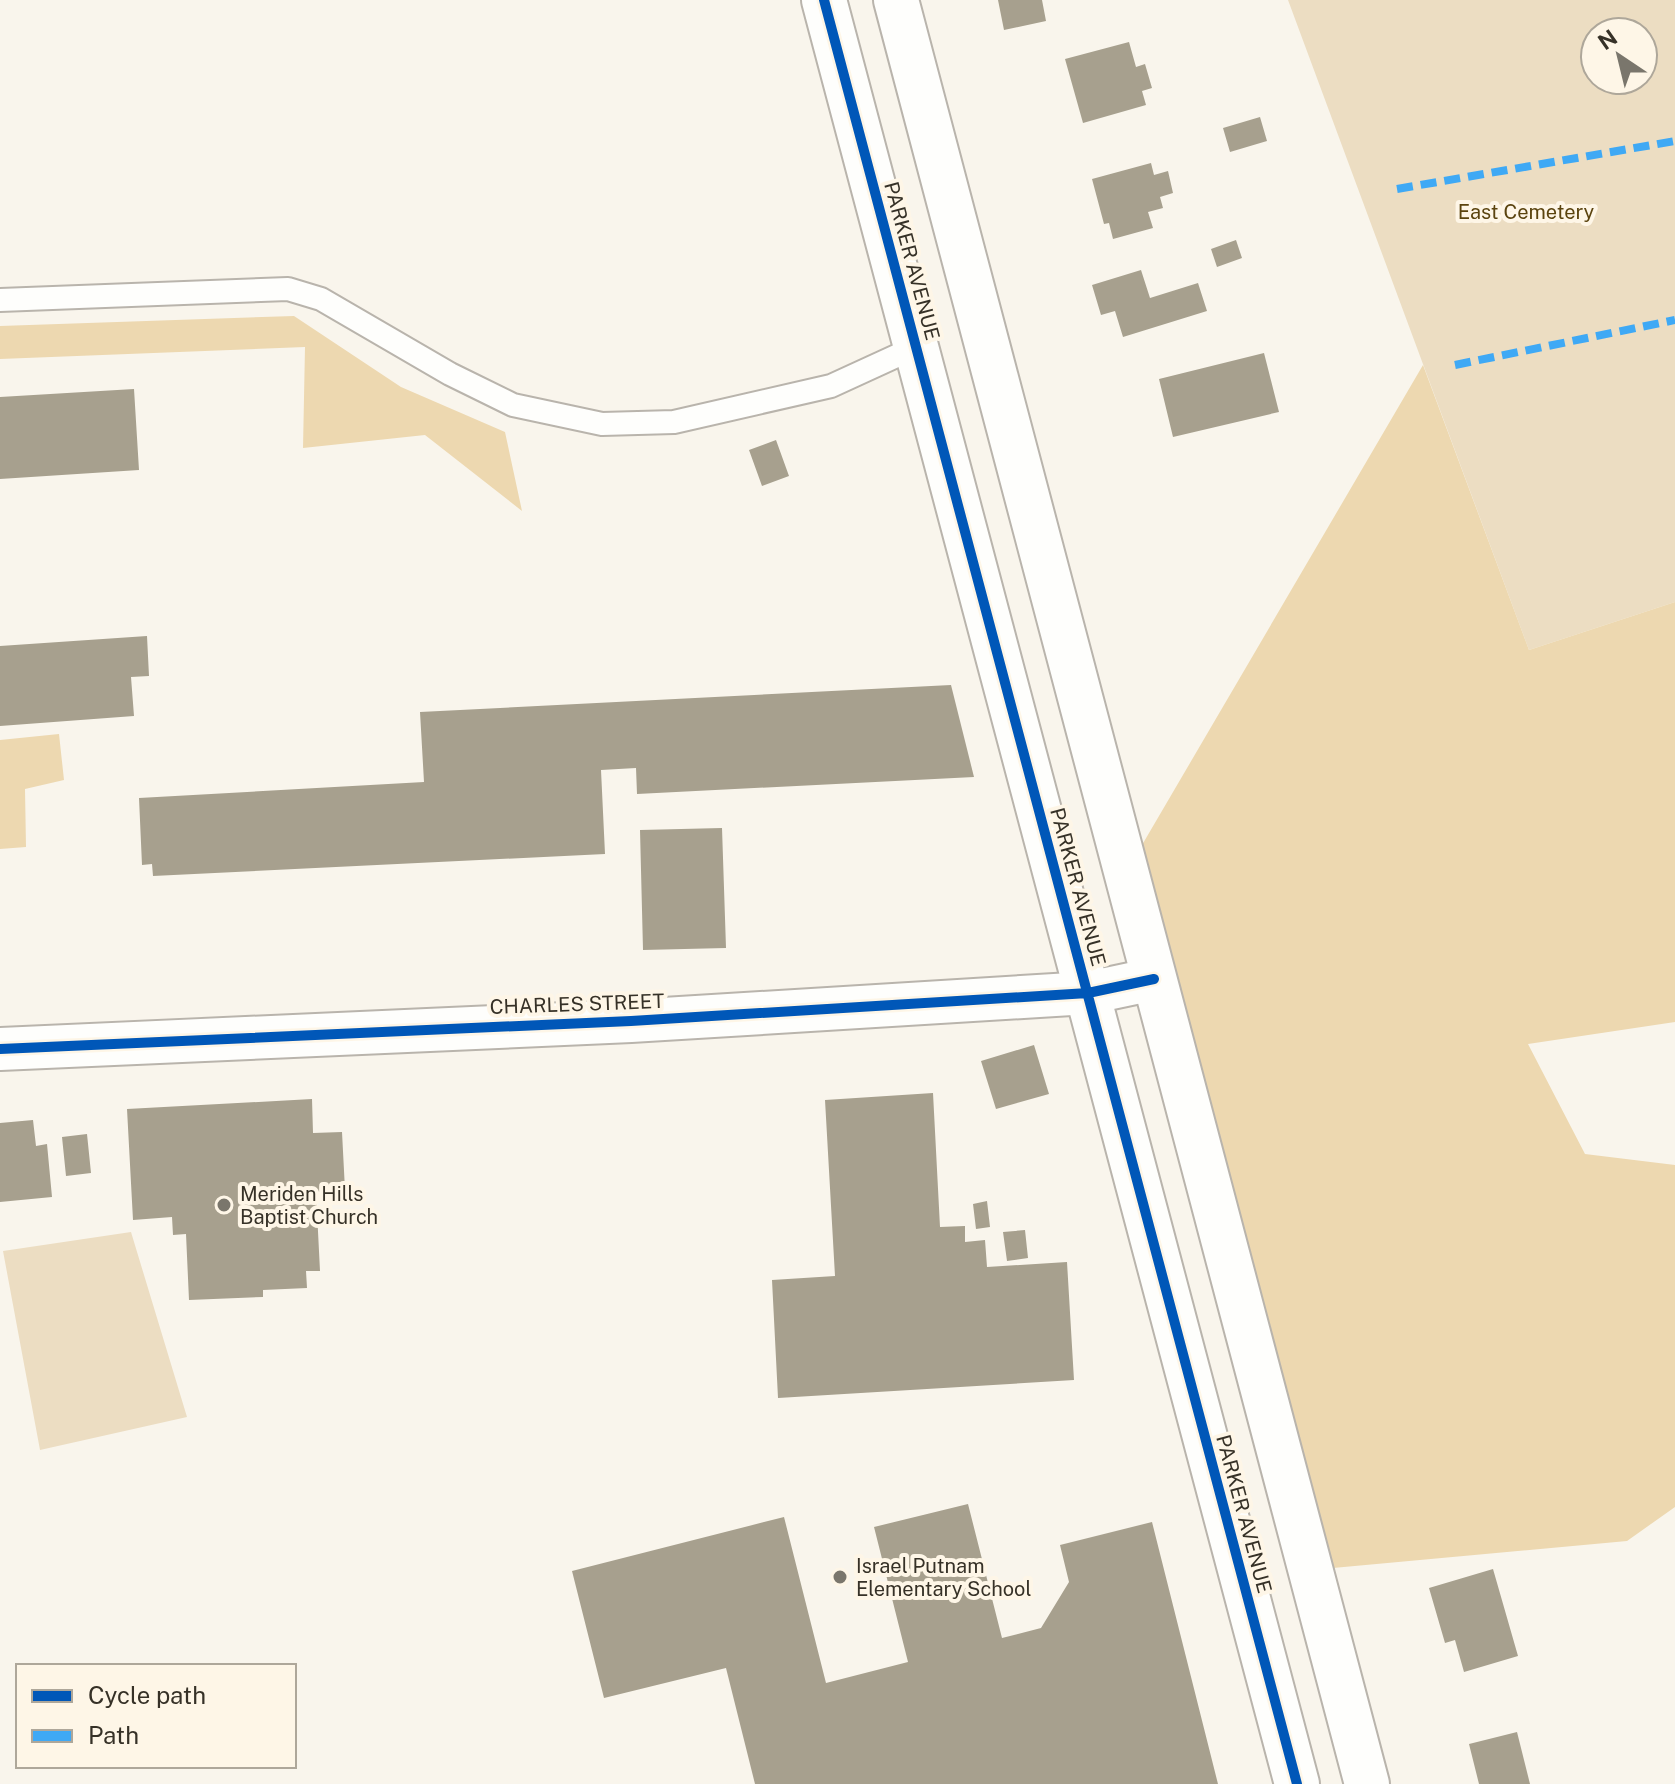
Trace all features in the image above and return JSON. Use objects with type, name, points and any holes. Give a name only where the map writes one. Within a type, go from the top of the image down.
[{"type":"street","name":"PARKER AVENUE","points":[[824,0],[1297,1784]]},
{"type":"street","points":[[896,0],[1367,1784]]},
{"type":"street","name":"PARKER AVENUE","points":[[916,347],[982,328]]},
{"type":"street","name":"CHARLES STREET","points":[[0,1049],[631,1021],[1088,993],[1154,979]]},
{"type":"street","name":"PARKER AVENUE","points":[[1207,1444],[1273,1426]]},
{"type":"lane","points":[[0,300],[288,289],[321,299],[450,374],[513,405],[602,424],[674,422],[831,386],[916,347]]},
{"type":"green space","name":"East Cemetery","points":[[1288,0],[1675,0],[1675,602],[1529,650]]},
{"type":"green space","points":[[131,1232],[187,1417],[40,1450],[3,1251]]},
{"type":"shaded area","points":[[294,316],[401,387],[505,432],[522,511],[425,435],[303,448],[305,347],[0,359],[0,326]]},
{"type":"shaded area","points":[[1423,365],[1529,650],[1675,602],[1675,1022],[1528,1044],[1585,1154],[1675,1165],[1675,1507],[1627,1541],[1333,1568],[1142,845]]},
{"type":"shaded area","points":[[59,734],[64,780],[25,789],[26,847],[0,849],[0,740]]},
{"type":"building","points":[[998,0],[1042,0],[1046,21],[1004,30]]},
{"type":"building","points":[[1129,42],[1136,67],[1145,64],[1152,88],[1142,91],[1146,105],[1083,123],[1065,59]]},
{"type":"building","points":[[1260,117],[1267,141],[1230,152],[1223,128]]},
{"type":"building","points":[[1151,163],[1154,175],[1168,171],[1173,193],[1160,197],[1163,208],[1148,212],[1153,228],[1113,239],[1109,223],[1104,224],[1092,179]]},
{"type":"building","points":[[1236,240],[1242,258],[1217,267],[1211,249]]},
{"type":"building","points":[[1141,270],[1150,298],[1198,283],[1207,311],[1123,337],[1115,311],[1101,315],[1092,285]]},
{"type":"building","points":[[1264,353],[1279,412],[1173,437],[1159,379]]},
{"type":"building","points":[[134,389],[139,470],[0,479],[0,397]]},
{"type":"building","points":[[776,440],[789,476],[762,486],[749,450]]},
{"type":"building","points":[[147,636],[149,676],[131,677],[134,716],[0,726],[0,646]]},
{"type":"building","points":[[951,685],[974,777],[637,794],[636,768],[601,770],[605,854],[153,876],[152,864],[142,865],[139,798],[424,782],[420,712]]},
{"type":"building","points":[[722,828],[726,948],[643,950],[640,830]]},
{"type":"building","points":[[1034,1045],[1049,1094],[996,1109],[981,1061]]},
{"type":"building","points":[[933,1093],[940,1227],[965,1226],[965,1242],[985,1240],[987,1267],[1067,1262],[1074,1380],[778,1398],[772,1280],[835,1276],[825,1100]]},
{"type":"building","name":"Meriden Hills Baptist Church","points":[[312,1099],[313,1133],[342,1132],[345,1190],[316,1192],[320,1271],[306,1271],[307,1288],[263,1290],[263,1297],[189,1300],[186,1234],[173,1235],[172,1217],[133,1220],[127,1109]]},
{"type":"building","points":[[33,1120],[36,1146],[47,1144],[52,1197],[0,1202],[0,1123]]},
{"type":"building","points":[[87,1134],[91,1173],[66,1176],[62,1137]]},
{"type":"building","points":[[987,1201],[990,1227],[976,1229],[973,1204]]},
{"type":"building","points":[[1025,1230],[1028,1258],[1007,1261],[1003,1232]]},
{"type":"building","points":[[968,1504],[1002,1638],[1041,1628],[1069,1582],[1060,1545],[1152,1522],[1218,1784],[755,1784],[726,1668],[604,1698],[572,1571],[784,1517],[826,1683],[908,1662],[874,1527]]},
{"type":"building","points":[[1493,1569],[1518,1656],[1464,1672],[1455,1640],[1445,1643],[1429,1588]]},
{"type":"building","points":[[1517,1732],[1530,1784],[1479,1784],[1469,1744]]},
{"type":"marked path","points":[[1397,189],[1675,141]]},
{"type":"marked path","points":[[1455,365],[1675,320]]},
{"type":"cycle path","points":[[824,0],[1297,1784]]},
{"type":"cycle path","points":[[0,1049],[631,1021],[1088,993],[1154,979]]},
{"type":"place","name":"Meriden Hills Baptist Church","points":[[224,1205]]},
{"type":"place","name":"Israel Putnam Elementary School","points":[[840,1577]]}]
